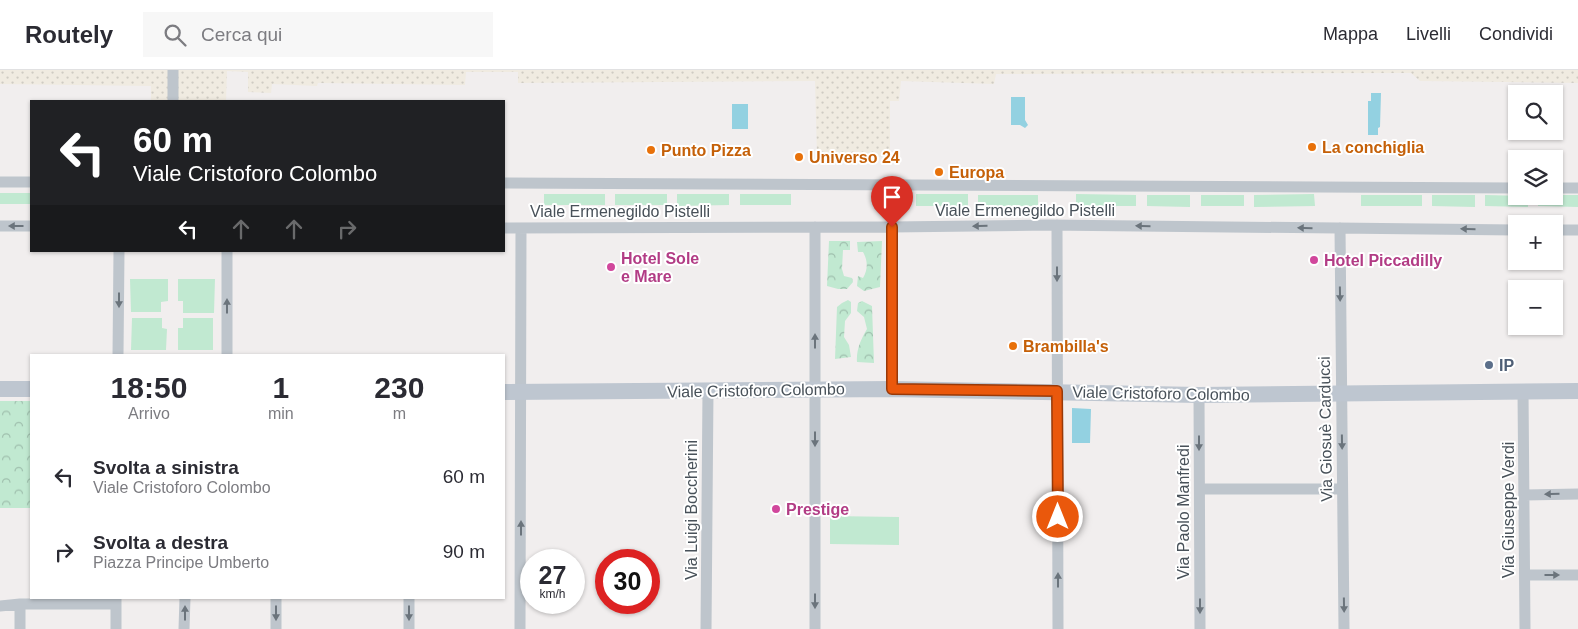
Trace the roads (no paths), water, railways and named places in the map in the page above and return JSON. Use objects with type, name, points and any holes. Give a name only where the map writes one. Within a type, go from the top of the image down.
[{"type":"street","points":[[173,70],[173,100]]},
{"type":"street","points":[[0,182],[30,182]]},
{"type":"street","points":[[505,183],[1508,188]]},
{"type":"street","points":[[1563,188],[1578,188]]},
{"type":"street","points":[[1057,225],[1058,629]]},
{"type":"street","name":"Viale Ermenegildo Pistelli","points":[[505,228],[1057,225],[1508,230]]},
{"type":"street","points":[[0,226],[30,226]]},
{"type":"street","points":[[815,227],[815,629]]},
{"type":"street","points":[[892,227],[892,389]]},
{"type":"street","points":[[520,228],[520,629]]},
{"type":"street","name":"Via Giosuè Carducci","points":[[1340,228],[1344,629]]},
{"type":"street","points":[[1563,230],[1578,230]]},
{"type":"street","points":[[118,354],[119,252]]},
{"type":"street","points":[[227,252],[227,354]]},
{"type":"street","points":[[0,389],[30,389]]},
{"type":"street","name":"Viale Cristoforo Colombo","points":[[505,392],[892,389],[1199,395],[1578,391]]},
{"type":"street","name":"Via Luigi Boccherini","points":[[706,629],[708,391]]},
{"type":"street","name":"Via Giuseppe Verdi","points":[[1523,392],[1525,629]]},
{"type":"street","name":"Via Paolo Manfredi","points":[[1199,395],[1200,629]]},
{"type":"street","points":[[1200,489],[1342,489]]},
{"type":"street","points":[[1525,495],[1578,494]]},
{"type":"street","points":[[1525,575],[1578,575]]},
{"type":"street","points":[[184,629],[185,599]]},
{"type":"street","points":[[276,599],[276,629]]},
{"type":"street","points":[[409,599],[409,629]]},
{"type":"street","points":[[0,606],[116,601],[116,629]]},
{"type":"street","points":[[20,604],[20,629]]},
{"type":"water","points":[[1371,93],[1381,93],[1378,135],[1368,135],[1368,101],[1371,101]]},
{"type":"water","points":[[1011,97],[1025,97],[1025,120],[1028,125],[1025,128],[1020,125],[1011,125]]},
{"type":"water","points":[[732,104],[748,104],[748,129],[732,129]]},
{"type":"water","points":[[1072,408],[1091,409],[1090,443],[1072,443]]},
{"type":"place","name":"La conchiglia","points":[[1312,147]]},
{"type":"place","name":"Punto Pizza","points":[[651,150]]},
{"type":"place","name":"Universo 24","points":[[799,157]]},
{"type":"place","name":"Europa","points":[[939,172]]},
{"type":"place","name":"Hotel Piccadilly","points":[[1314,260]]},
{"type":"place","name":"Hotel Sole e Mare","points":[[611,267]]},
{"type":"place","name":"Brambilla's","points":[[1013,346]]},
{"type":"place","name":"IP","points":[[1489,365]]},
{"type":"place","name":"Prestige","points":[[776,509]]}]
